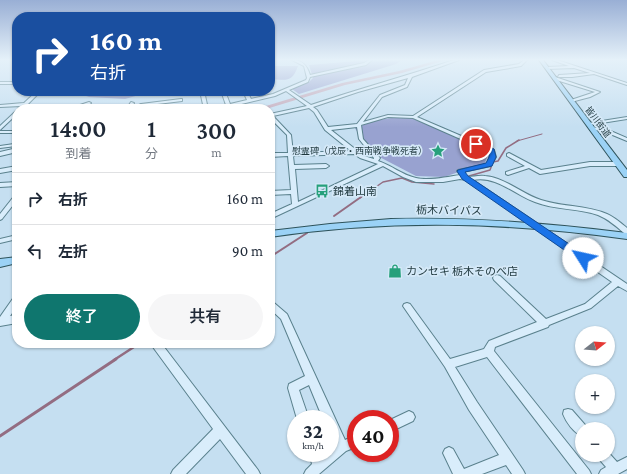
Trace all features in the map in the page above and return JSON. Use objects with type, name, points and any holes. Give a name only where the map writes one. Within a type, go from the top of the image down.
[{"type":"main road","name":"皆川街道","points":[[557,82],[627,175]]},
{"type":"main road","name":"栃木バイパス","points":[[275,228],[330,222],[388,218],[470,218],[627,232]]},
{"type":"main road","name":"栃木バイパス","points":[[275,233],[331,226],[398,222],[534,224]]},
{"type":"main road","points":[[0,263],[12,261]]},
{"type":"main road","points":[[0,268],[12,267]]},
{"type":"street","points":[[275,95],[305,82]]},
{"type":"street","points":[[275,114],[308,106],[388,82]]},
{"type":"street","points":[[375,162],[377,160],[376,157],[361,139],[359,125],[376,100],[387,92],[406,86],[408,82]]},
{"type":"street","points":[[414,117],[467,82]]},
{"type":"street","points":[[568,82],[598,92],[572,101]]},
{"type":"street","points":[[0,83],[12,83]]},
{"type":"street","points":[[287,91],[318,113],[327,129],[354,152],[362,157],[383,164],[405,176],[416,180],[443,180],[481,177],[499,182],[535,200],[553,207],[596,213],[606,216],[627,232]]},
{"type":"street","points":[[25,104],[33,96]]},
{"type":"street","points":[[248,96],[250,101]]},
{"type":"street","points":[[242,104],[272,96]]},
{"type":"street","points":[[237,104],[269,97]]},
{"type":"street","points":[[147,104],[181,98],[182,104]]},
{"type":"street","points":[[0,106],[12,107]]},
{"type":"street","points":[[327,129],[359,125],[388,116],[414,117],[492,151],[493,157],[489,165],[460,171],[466,178],[627,288]]},
{"type":"street","points":[[0,130],[12,117]]},
{"type":"street","points":[[591,126],[626,119]]},
{"type":"street","points":[[275,120],[289,135],[295,205]]},
{"type":"street","points":[[591,126],[627,140]]},
{"type":"street","points":[[0,130],[12,131]]},
{"type":"street","points":[[0,147],[12,145]]},
{"type":"street","points":[[0,154],[12,151]]},
{"type":"street","points":[[275,156],[354,152]]},
{"type":"street","points":[[509,155],[540,172],[590,164],[619,164]]},
{"type":"street","points":[[275,215],[383,164]]},
{"type":"street","points":[[292,167],[326,166]]},
{"type":"street","points":[[508,173],[530,166]]},
{"type":"street","points":[[0,171],[12,169]]},
{"type":"street","points":[[0,185],[12,184]]},
{"type":"street","points":[[275,193],[294,192]]},
{"type":"street","points":[[0,218],[12,202]]},
{"type":"street","points":[[0,240],[12,238]]},
{"type":"street","points":[[497,278],[545,324]]},
{"type":"street","points":[[489,352],[489,348],[492,344],[588,306],[618,282]]},
{"type":"street","points":[[1,322],[12,306]]},
{"type":"street","points":[[408,306],[448,364],[507,458],[519,474]]},
{"type":"street","points":[[275,309],[284,317],[325,410]]},
{"type":"street","points":[[1,322],[12,320]]},
{"type":"street","points":[[159,348],[254,474]]},
{"type":"street","points":[[448,364],[489,352]]},
{"type":"street","points":[[489,352],[585,474]]},
{"type":"street","points":[[300,410],[293,388],[311,378]]},
{"type":"street","points":[[568,414],[575,422]]},
{"type":"street","points":[[399,422],[410,417]]},
{"type":"street","points":[[177,474],[221,430]]},
{"type":"street","points":[[339,440],[342,447]]},
{"type":"street","points":[[315,470],[342,447],[347,445]]},
{"type":"street","points":[[449,453],[460,474]]},
{"type":"street","points":[[467,474],[507,458]]},
{"type":"street","points":[[606,462],[610,472],[627,463]]},
{"type":"shaded area","points":[[309,82],[337,82],[299,94],[292,89]]},
{"type":"shaded area","points":[[86,96],[136,96],[125,99]]},
{"type":"shaded area","points":[[398,117],[414,118],[489,151],[485,163],[444,177],[416,176],[368,151],[355,128],[378,120]]},
{"type":"waterway","points":[[275,104],[353,82]]},
{"type":"waterway","points":[[518,141],[542,134]]},
{"type":"waterway","points":[[469,176],[490,170],[493,162],[498,161],[506,148],[518,141]]},
{"type":"waterway","points":[[360,198],[383,182],[402,178],[412,182],[434,184]]},
{"type":"waterway","points":[[334,216],[361,197]]},
{"type":"waterway","points":[[275,254],[307,233]]},
{"type":"waterway","points":[[114,360],[132,348]]},
{"type":"waterway","points":[[0,436],[116,359]]},
{"type":"place","name":"慰霊碑（戊辰・西南戦争戦死者）","points":[[438,151]]},
{"type":"place","name":"錦着山南","points":[[322,191]]},
{"type":"place","name":"カンセキ 栃木そのべ店","points":[[395,271]]},
{"type":"route","points":[[476,144],[492,151],[493,157],[489,165],[460,171],[465,178],[583,258]]}]
